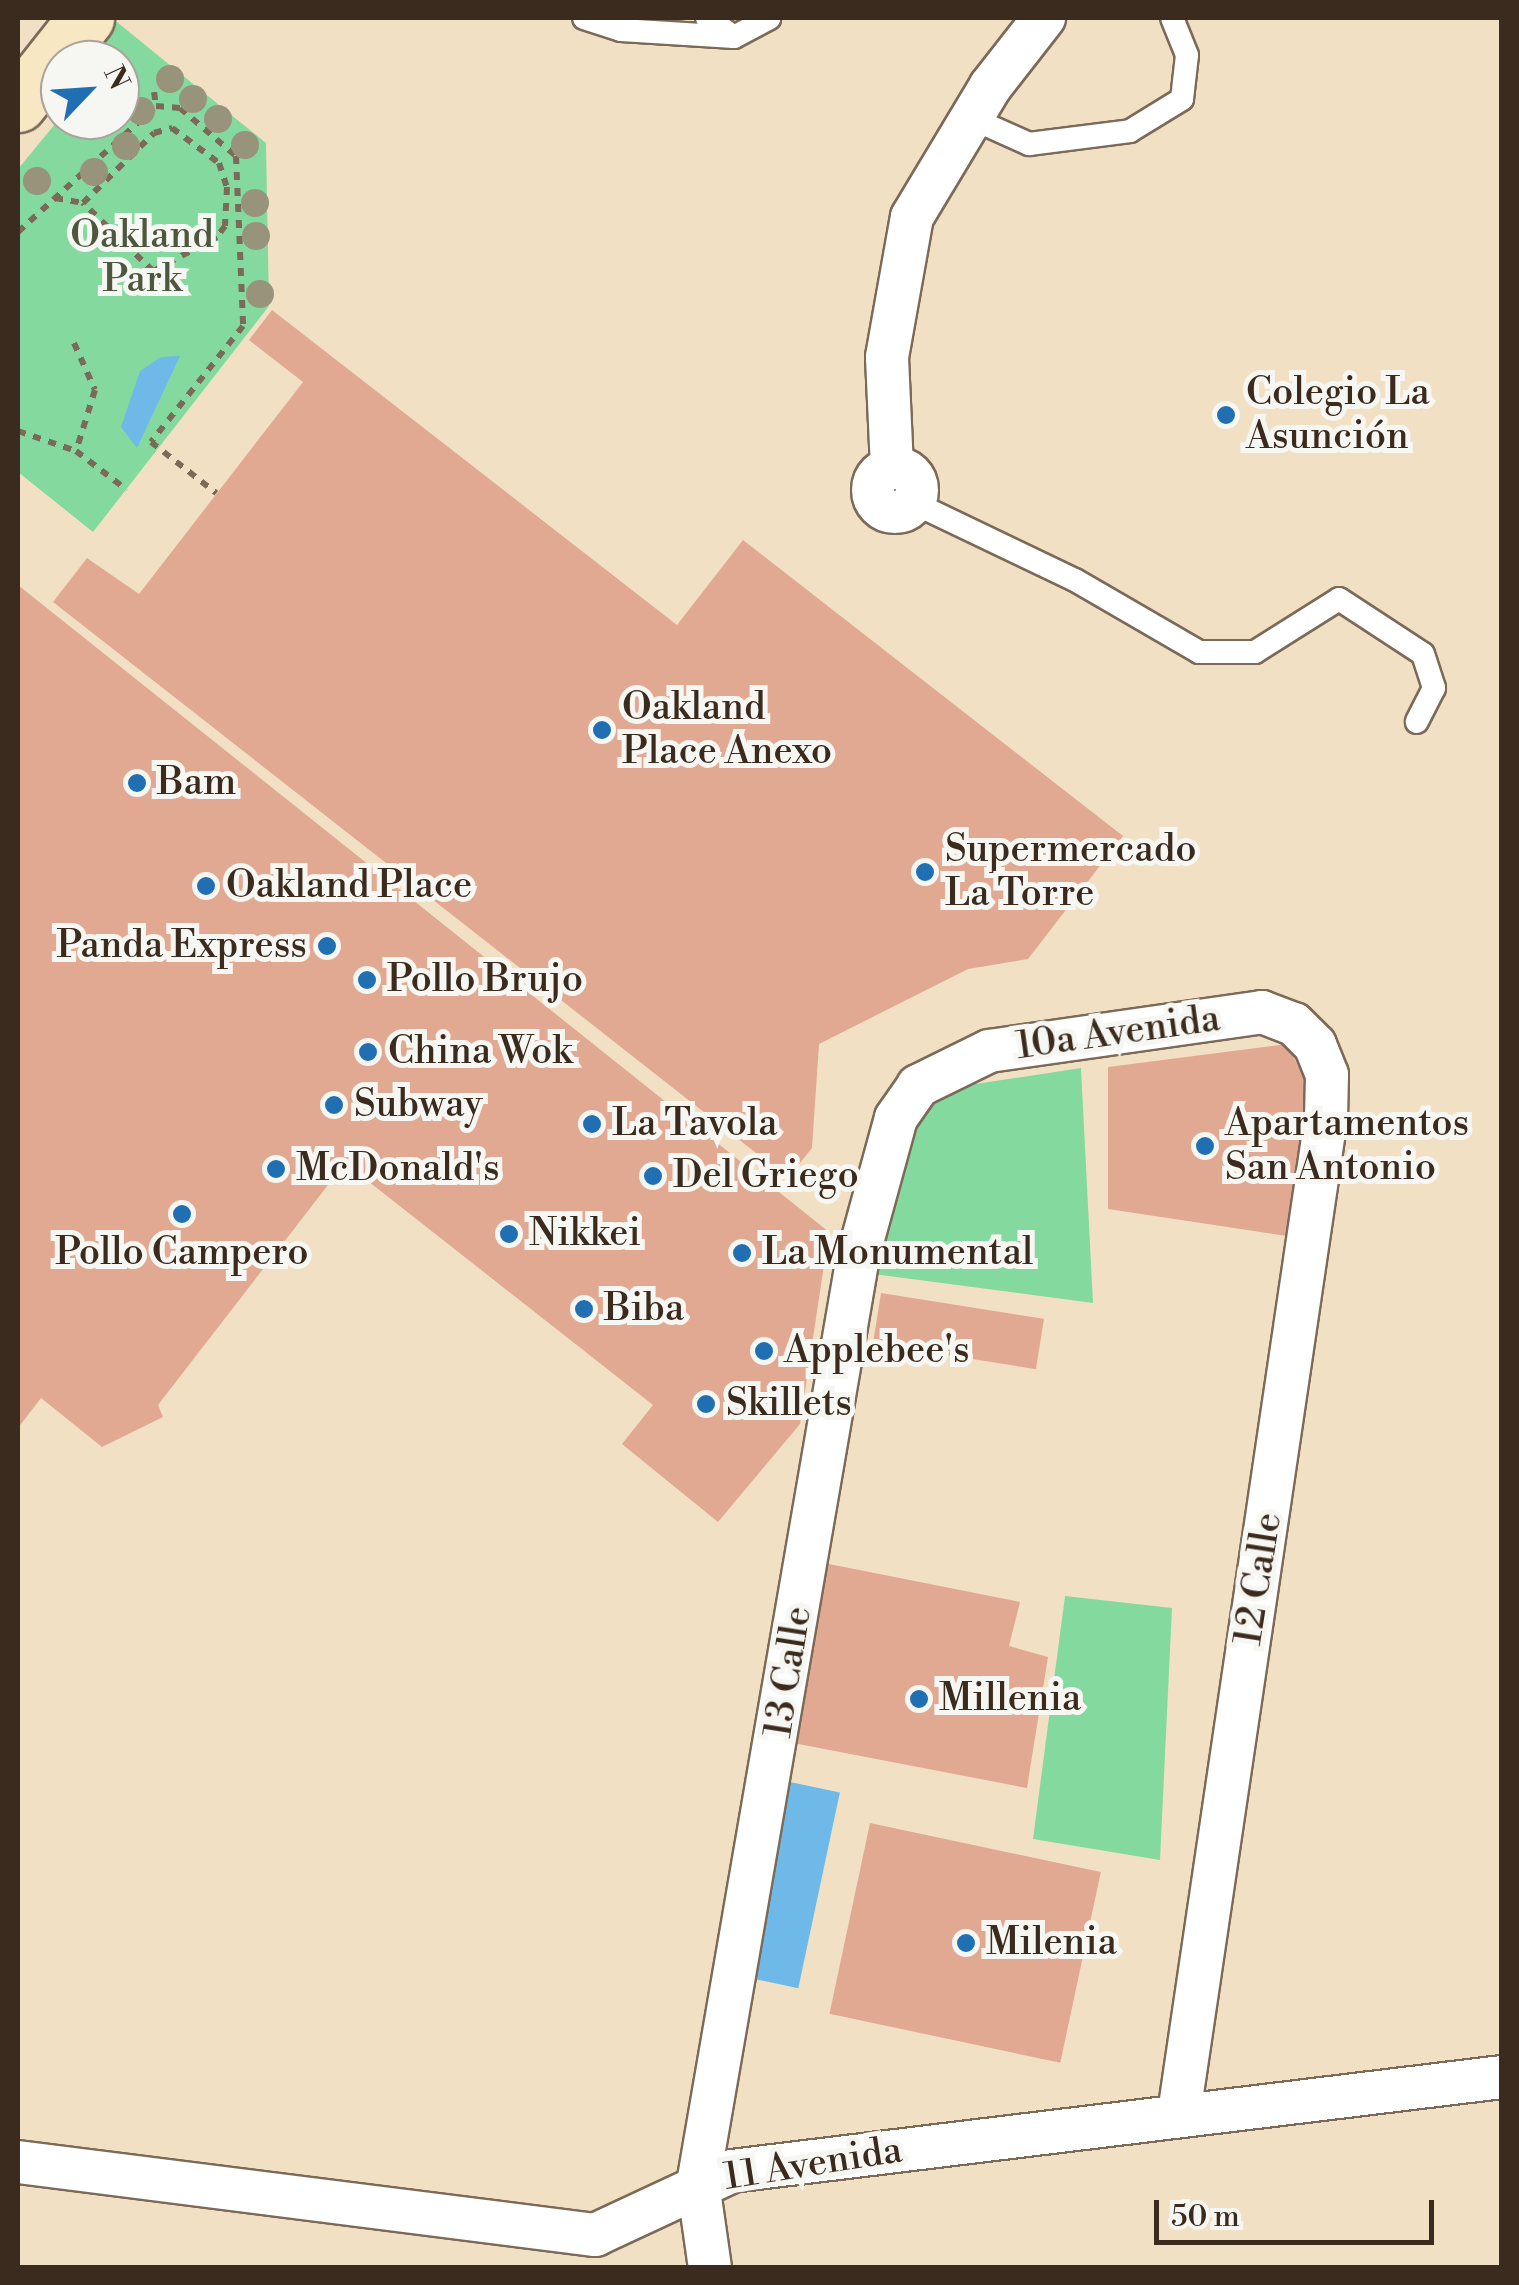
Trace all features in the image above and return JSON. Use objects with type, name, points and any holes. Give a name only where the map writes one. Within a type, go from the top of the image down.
[{"type":"main road","points":[[18,104],[88,18]]},
{"type":"main road","points":[[18,142],[40,115]]},
{"type":"street","points":[[903,485],[886,357],[912,217],[971,118],[1044,18]]},
{"type":"street","name":"10a Avenida","points":[[918,1086],[989,1051],[1262,1012],[1294,1024],[1315,1046]]},
{"type":"street","name":"12 Calle","points":[[1180,2114],[1326,1118],[1327,1075],[1315,1046]]},
{"type":"street","name":"13 Calle","points":[[710,2268],[698,2184],[858,1257],[896,1118],[918,1086]]},
{"type":"street","name":"11 Avenida","points":[[18,2162],[548,2233],[595,2234],[732,2171],[1502,2077]]},
{"type":"lane","points":[[584,18],[621,30],[734,38],[769,18]]},
{"type":"lane","points":[[707,18],[734,38]]},
{"type":"lane","points":[[971,118],[1029,144],[1130,130],[1182,99],[1187,55],[1172,18]]},
{"type":"lane","points":[[903,485],[1199,652],[1255,652],[1339,599],[1423,654],[1434,688],[1417,722]]},
{"type":"path","points":[[154,92],[156,106]]},
{"type":"path","points":[[18,232],[156,106],[180,108],[236,156],[243,326],[151,442],[216,493]]},
{"type":"path","points":[[83,203],[154,134],[172,128],[219,163],[227,187],[224,232]]},
{"type":"path","points":[[54,198],[83,203],[153,271],[224,232],[242,234]]},
{"type":"path","points":[[74,344],[96,390],[76,451]]},
{"type":"path","points":[[18,432],[76,451],[127,490]]},
{"type":"green space","name":"Oakland Park","points":[[112,18],[139,40],[105,40]]},
{"type":"green space","name":"Oakland Park","points":[[140,41],[266,143],[269,306],[93,532],[18,472],[18,169],[42,140],[140,140]]},
{"type":"green space","points":[[1081,1068],[1093,1303],[858,1272],[901,1123],[956,1087]]},
{"type":"green space","points":[[1065,1596],[1172,1608],[1160,1860],[1033,1839]]},
{"type":"water","points":[[180,356],[137,448],[121,427],[140,371],[161,357]]},
{"type":"water","points":[[790,1782],[840,1793],[798,1988],[748,1978]]},
{"type":"building","name":"Oakland Place Anexo","points":[[272,310],[677,625],[743,540],[1123,836],[1028,959],[968,969],[819,1044],[812,1148],[788,1178],[53,602],[87,558],[139,594],[303,382],[249,340]]},
{"type":"building","name":"Oakland Place","points":[[18,585],[829,1232],[800,1424],[718,1522],[622,1444],[653,1405],[345,1163],[158,1405],[163,1417],[102,1447],[41,1398],[18,1428]]},
{"type":"building","name":"Apartamentos San Antonio","points":[[1287,1044],[1307,1084],[1293,1237],[1108,1209],[1108,1067]]},
{"type":"building","points":[[881,1293],[1044,1319],[1036,1369],[873,1343]]},
{"type":"building","name":"Millenia","points":[[824,1563],[1020,1602],[1009,1646],[1048,1657],[1027,1788],[788,1742]]},
{"type":"building","name":"Milenia","points":[[870,1823],[1101,1872],[1060,2063],[829,2014]]},
{"type":"place","name":"Colegio La Asunción","points":[[1226,415]]},
{"type":"place","name":"Oakland Place Anexo","points":[[602,730]]},
{"type":"place","name":"Bam","points":[[137,783]]},
{"type":"place","name":"Supermercado La Torre","points":[[925,872]]},
{"type":"place","name":"Oakland Place","points":[[206,886]]},
{"type":"place","name":"Panda Express","points":[[327,946]]},
{"type":"place","name":"Pollo Brujo","points":[[367,980]]},
{"type":"place","name":"China Wok","points":[[368,1052]]},
{"type":"place","name":"Subway","points":[[334,1105]]},
{"type":"place","name":"La Tavola","points":[[592,1124]]},
{"type":"place","name":"Apartamentos San Antonio","points":[[1205,1146]]},
{"type":"place","name":"McDonald's","points":[[276,1169]]},
{"type":"place","name":"Del Griego","points":[[653,1176]]},
{"type":"place","name":"Pollo Campero","points":[[182,1214]]},
{"type":"place","name":"Nikkei","points":[[509,1234]]},
{"type":"place","name":"La Monumental","points":[[742,1253]]},
{"type":"place","name":"Biba","points":[[584,1309]]},
{"type":"place","name":"Applebee's","points":[[764,1351]]},
{"type":"place","name":"Skillets","points":[[706,1404]]},
{"type":"place","name":"Millenia","points":[[919,1699]]},
{"type":"place","name":"Milenia","points":[[966,1943]]}]
